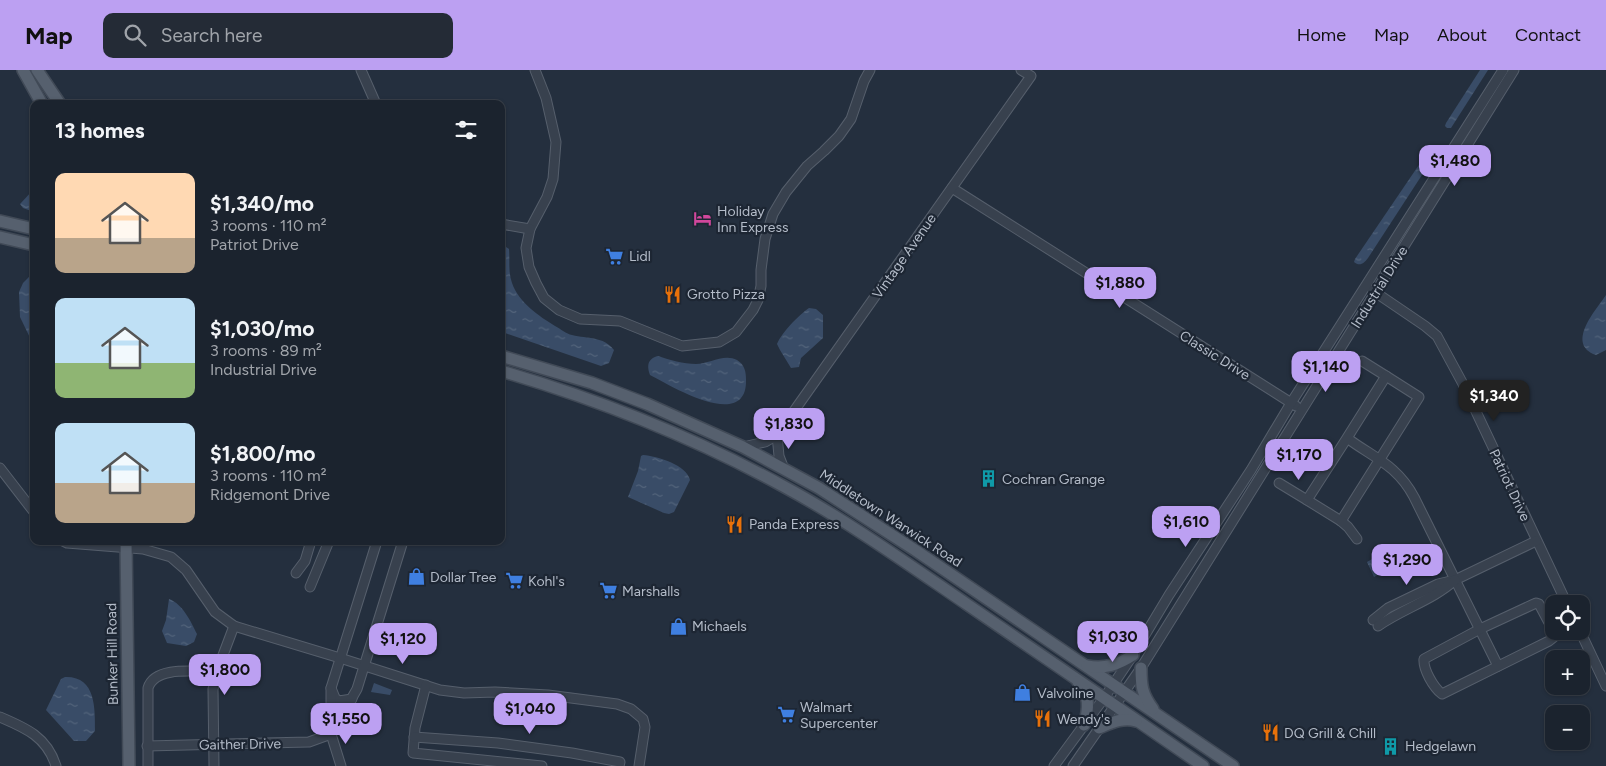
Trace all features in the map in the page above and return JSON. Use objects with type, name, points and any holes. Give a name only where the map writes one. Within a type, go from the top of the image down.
[{"type":"main road","points":[[23,70],[40,100]]},
{"type":"main road","points":[[37,70],[57,100]]},
{"type":"main road","points":[[0,221],[30,228]]},
{"type":"main road","points":[[0,237],[30,245]]},
{"type":"main road","name":"Middletown Warwick Road","points":[[505,357],[599,385],[680,418],[743,447],[784,469],[880,526],[1233,766]]},
{"type":"main road","name":"Middletown Warwick Road","points":[[505,372],[583,397],[670,430],[783,486],[864,535],[1203,766]]},
{"type":"main road","name":"Bunker Hill Road","points":[[126,545],[130,766]]},
{"type":"main road","points":[[1086,666],[1098,668],[1108,666],[1123,662],[1133,655]]},
{"type":"main road","points":[[1140,668],[1141,684],[1145,697],[1157,714]]},
{"type":"main road","points":[[1074,677],[1086,696],[1088,710],[1084,725]]},
{"type":"main road","points":[[1099,728],[1120,720],[1130,719],[1139,722]]},
{"type":"street","points":[[361,70],[374,100]]},
{"type":"street","points":[[535,70],[546,98],[556,142],[556,160],[547,197],[530,229],[526,248],[529,267],[544,298],[559,310],[580,319],[620,321],[682,346],[719,342],[736,332],[753,310],[762,286],[761,270],[765,239],[773,214],[786,192],[807,166],[839,136],[851,119],[864,81],[870,70]]},
{"type":"street","name":"Vintage Avenue","points":[[777,435],[1030,76],[1021,70]]},
{"type":"street","name":"Industrial Drive","points":[[1054,766],[1133,655],[1169,595],[1251,470],[1291,403],[1503,70]]},
{"type":"street","name":"Industrial Drive","points":[[1073,766],[1140,668],[1514,70]]},
{"type":"street","name":"Classic Drive","points":[[952,188],[1302,410]]},
{"type":"street","points":[[505,225],[530,229]]},
{"type":"street","name":"Patriot Drive","points":[[1367,286],[1437,336],[1464,384],[1562,595]]},
{"type":"street","points":[[1341,522],[1419,397],[1362,361]]},
{"type":"street","points":[[1307,500],[1386,376]]},
{"type":"street","points":[[743,447],[765,442],[777,435],[779,456],[784,469]]},
{"type":"street","points":[[1347,438],[1380,459],[1402,478],[1410,489],[1498,666]]},
{"type":"street","points":[[0,468],[30,507]]},
{"type":"street","points":[[1279,483],[1348,527],[1357,539]]},
{"type":"street","points":[[1375,623],[1388,608],[1438,584],[1455,580],[1536,541]]},
{"type":"street","points":[[126,545],[171,558],[186,570],[215,612],[234,626],[440,690],[464,693],[548,694],[617,704],[631,709],[643,719],[645,727],[639,766]]},
{"type":"street","points":[[296,574],[305,561],[310,545]]},
{"type":"street","points":[[310,587],[327,545]]},
{"type":"street","points":[[341,766],[331,730],[330,688],[376,545]]},
{"type":"street","points":[[331,730],[357,689],[402,545]]},
{"type":"street","points":[[1536,603],[1542,608],[1554,637],[1442,694],[1436,690],[1424,664],[1424,659],[1480,629],[1536,603]]},
{"type":"street","points":[[214,766],[213,690],[217,672],[234,626]]},
{"type":"street","points":[[1584,640],[1606,686]]},
{"type":"street","points":[[148,766],[148,688],[150,681],[170,671],[217,672]]},
{"type":"street","points":[[426,685],[414,737],[413,753],[542,766]]},
{"type":"street","points":[[330,688],[335,698],[340,701],[352,699]]},
{"type":"street","points":[[0,717],[23,727],[40,738],[56,766]]},
{"type":"street","name":"Gaither Drive","points":[[148,746],[309,742],[331,730]]},
{"type":"street","points":[[414,737],[498,743],[572,753],[620,762],[619,766]]},
{"type":"water","points":[[1480,70],[1488,70],[1451,128],[1447,128],[1445,126],[1446,123]]},
{"type":"water","points":[[1427,153],[1433,154],[1433,158],[1368,258],[1362,264],[1354,262]]},
{"type":"water","points":[[30,193],[30,211],[23,208],[20,204]]},
{"type":"water","points":[[505,246],[509,249],[511,279],[519,297],[543,318],[568,334],[600,340],[610,346],[614,350],[609,363],[601,366],[505,333]]},
{"type":"water","points":[[30,276],[30,338],[20,317],[19,292],[23,283]]},
{"type":"water","points":[[1606,295],[1606,350],[1596,355],[1587,350],[1583,343],[1583,335],[1590,318]]},
{"type":"water","points":[[809,308],[816,309],[823,315],[823,338],[801,358],[799,367],[791,368],[777,344],[791,325]]},
{"type":"water","points":[[658,356],[691,364],[701,364],[722,358],[737,360],[742,364],[745,371],[746,380],[743,395],[734,403],[722,404],[706,401],[674,388],[650,375],[649,363]]},
{"type":"water","points":[[641,456],[671,462],[688,475],[690,480],[674,512],[664,513],[628,497],[638,471]]},
{"type":"water","points":[[1374,558],[1381,573],[1374,577],[1367,562]]},
{"type":"water","points":[[169,599],[182,609],[197,634],[194,642],[186,646],[167,643],[162,631],[166,620]]},
{"type":"water","points":[[65,677],[75,678],[83,682],[92,695],[95,731],[86,741],[74,741],[46,710],[61,679]]},
{"type":"water","points":[[374,683],[392,690],[390,695],[371,692]]},
{"type":"place","name":"Holiday Inn Express","points":[[703,219]]},
{"type":"place","name":"Lidl","points":[[615,256]]},
{"type":"place","name":"Grotto Pizza","points":[[673,294]]},
{"type":"place","name":"Cochran Grange","points":[[988,479]]},
{"type":"place","name":"Panda Express","points":[[735,524]]},
{"type":"place","name":"Dollar Tree","points":[[416,577]]},
{"type":"place","name":"Kohl's","points":[[514,581]]},
{"type":"place","name":"Marshalls","points":[[608,591]]},
{"type":"place","name":"Michaels","points":[[678,626]]},
{"type":"place","name":"Valvoline","points":[[1023,693]]},
{"type":"place","name":"Walmart Supercenter","points":[[786,715]]},
{"type":"place","name":"Wendy's","points":[[1043,719]]},
{"type":"place","name":"DQ Grill & Chill","points":[[1270,733]]},
{"type":"place","name":"Hedgelawn","points":[[1391,746]]}]
